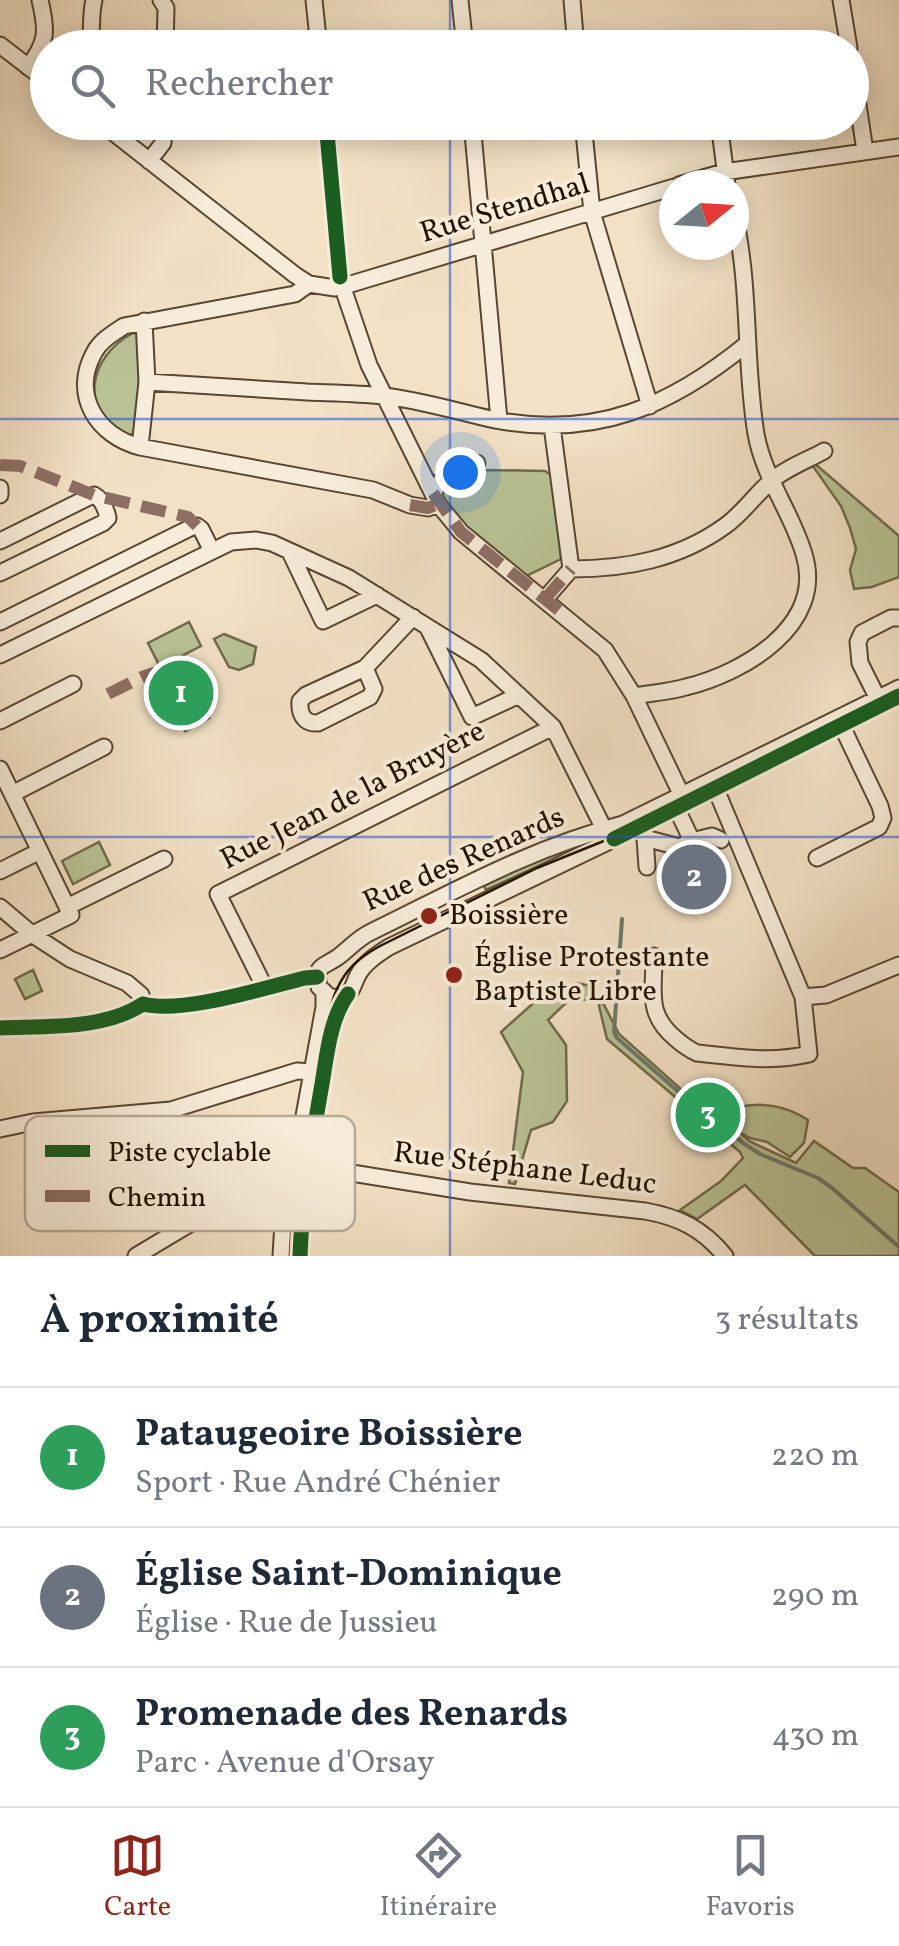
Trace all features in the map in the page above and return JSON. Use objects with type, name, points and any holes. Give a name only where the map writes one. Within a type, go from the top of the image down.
[{"type":"street","points":[[40,0],[45,30]]},
{"type":"street","points":[[91,30],[94,0]]},
{"type":"street","points":[[161,0],[166,8],[165,30]]},
{"type":"street","points":[[314,0],[316,30]]},
{"type":"street","points":[[460,0],[463,30]]},
{"type":"street","points":[[572,0],[574,30]]},
{"type":"street","points":[[842,0],[846,30]]},
{"type":"street","points":[[0,45],[28,67],[30,64]]},
{"type":"street","points":[[123,140],[309,284],[343,286]]},
{"type":"street","points":[[149,161],[163,140]]},
{"type":"street","points":[[328,140],[343,286],[370,366],[435,498],[461,532],[605,650],[634,696],[681,801],[692,840]]},
{"type":"street","points":[[474,140],[499,420]]},
{"type":"street","points":[[585,140],[592,212],[650,406]]},
{"type":"street","points":[[721,140],[725,170]]},
{"type":"street","points":[[863,140],[865,152]]},
{"type":"street","name":"Rue Stendhal","points":[[749,175],[899,146]]},
{"type":"street","name":"Rue Stendhal","points":[[343,286],[659,191]]},
{"type":"street","points":[[634,696],[684,688],[752,660],[772,645],[799,612],[806,595],[806,558],[771,480],[757,437],[742,260]]},
{"type":"street","points":[[309,284],[295,294],[124,326],[105,338],[94,351],[86,372],[88,402],[100,425],[123,443],[372,490],[428,508],[453,463],[477,463]]},
{"type":"street","points":[[140,447],[146,382],[144,321]]},
{"type":"street","points":[[146,382],[384,396],[499,420],[552,426],[610,418],[650,406],[714,371],[748,343]]},
{"type":"street","points":[[545,599],[571,569],[552,426]]},
{"type":"street","points":[[571,569],[637,564],[689,548],[729,523],[771,480],[824,451]]},
{"type":"street","points":[[0,540],[89,497],[99,498],[107,513],[102,524],[0,573]]},
{"type":"street","points":[[0,622],[192,527],[201,529],[212,551]]},
{"type":"street","points":[[0,654],[231,542],[264,541],[349,578],[480,660],[553,727],[647,867]]},
{"type":"street","points":[[290,552],[323,621],[376,594]]},
{"type":"street","points":[[879,702],[860,663],[859,636],[891,618],[899,618]]},
{"type":"street","points":[[365,668],[374,689],[370,697],[318,722],[311,724],[305,720],[300,701],[306,695],[365,668],[420,621]]},
{"type":"street","points":[[420,621],[472,717],[519,694]]},
{"type":"street","points":[[0,721],[73,684]]},
{"type":"street","points":[[625,831],[879,702],[899,688]]},
{"type":"street","points":[[879,702],[899,696]]},
{"type":"street","points":[[817,858],[879,827],[884,818],[839,722]]},
{"type":"street","name":"Rue Jean de la Bruyère","points":[[264,988],[218,894],[553,727]]},
{"type":"street","points":[[12,794],[104,748]]},
{"type":"street","points":[[0,769],[72,915],[0,950]]},
{"type":"street","points":[[654,956],[657,1020],[688,1050],[782,1060],[809,1054],[803,997],[714,784]]},
{"type":"street","points":[[625,831],[679,846],[712,836],[721,840]]},
{"type":"street","name":"Rue des Renards","points":[[336,959],[362,936],[526,856],[625,831]]},
{"type":"street","name":"Rue des Renards","points":[[356,978],[388,947],[625,831]]},
{"type":"street","points":[[0,871],[40,851]]},
{"type":"street","points":[[68,907],[164,859]]},
{"type":"street","points":[[0,907],[70,958],[127,983],[140,994],[142,1004]]},
{"type":"street","points":[[308,1116],[324,1001],[317,977],[322,965],[336,959],[349,964],[355,985],[338,1010],[313,1116]]},
{"type":"street","points":[[803,997],[826,995],[899,965]]},
{"type":"street","points":[[0,1028],[120,1017],[142,1004],[156,1008],[185,1005],[317,977]]},
{"type":"street","points":[[324,1001],[348,994]]},
{"type":"street","points":[[101,1116],[170,1110],[296,1072],[313,1072]]},
{"type":"street","points":[[0,1129],[25,1124]]},
{"type":"street","name":"Rue Stéphane Leduc","points":[[355,1170],[470,1192],[669,1215],[699,1230],[722,1255]]},
{"type":"street","points":[[136,1256],[178,1231]]},
{"type":"street","points":[[281,1256],[283,1231]]},
{"type":"street","points":[[300,1256],[301,1231]]},
{"type":"shaded area","points":[[133,333],[139,334],[140,369],[135,432],[129,436],[112,426],[101,413],[95,384],[106,356]]},
{"type":"shaded area","points":[[814,463],[899,536],[899,577],[854,589],[850,570],[856,549],[850,528]]},
{"type":"shaded area","points":[[486,470],[545,471],[553,476],[561,559],[526,576],[453,523],[439,496],[445,489]]},
{"type":"shaded area","points":[[189,622],[201,646],[160,667],[148,643]]},
{"type":"shaded area","points":[[224,634],[256,647],[253,664],[239,670],[229,667],[214,639]]},
{"type":"shaded area","points":[[181,679],[190,683],[194,692],[190,701],[181,705],[172,701],[168,692],[172,683]]},
{"type":"shaded area","points":[[202,705],[209,718],[185,731],[178,717]]},
{"type":"shaded area","points":[[99,842],[110,865],[73,884],[62,861]]},
{"type":"shaded area","points":[[580,845],[486,890],[484,886],[537,860]]},
{"type":"shaded area","points":[[33,970],[42,991],[25,999],[15,979]]},
{"type":"shaded area","points":[[576,983],[596,987],[591,1000],[570,999],[548,1020],[566,1045],[567,1101],[553,1122],[531,1130],[515,1184],[509,1183],[523,1072],[501,1032],[539,998]]},
{"type":"shaded area","points":[[600,997],[619,1034],[692,1099],[706,1102],[735,1129],[737,1108],[746,1106],[774,1106],[808,1120],[804,1143],[790,1157],[767,1142],[741,1133],[749,1141],[796,1163],[814,1141],[853,1168],[865,1168],[899,1192],[899,1256],[815,1256],[745,1185],[697,1219],[680,1210],[721,1181],[743,1158],[607,1039]]},
{"type":"waterway","points":[[622,919],[614,1032],[617,1038],[743,1143],[818,1178],[899,1247]]},
{"type":"tram line","points":[[311,1116],[332,1002],[345,975],[359,960],[537,868],[626,832]]},
{"type":"tram line","points":[[293,1256],[295,1231]]},
{"type":"marked path","points":[[0,465],[20,466],[94,495],[188,517],[197,526]]},
{"type":"marked path","points":[[433,493],[461,532],[566,616]]},
{"type":"marked path","points":[[410,505],[428,508],[438,504]]},
{"type":"marked path","points":[[545,599],[571,569]]},
{"type":"marked path","points":[[108,694],[154,673],[167,679]]},
{"type":"marked path","points":[[177,712],[166,700],[162,684],[173,673],[195,679],[199,701]]},
{"type":"cycle path","points":[[328,140],[340,277]]},
{"type":"cycle path","points":[[614,839],[899,696]]},
{"type":"cycle path","points":[[0,1028],[92,1022],[143,1004],[201,1003],[317,977]]},
{"type":"cycle path","points":[[317,1116],[333,1026],[348,994]]},
{"type":"cycle path","points":[[300,1256],[302,1231]]},
{"type":"place","name":"Pataugeoire Boissière","points":[[181,693]]},
{"type":"place","name":"Église Saint-Dominique","points":[[694,877]]},
{"type":"place","name":"Boissière","points":[[429,916]]},
{"type":"place","name":"Église Protestante Baptiste Libre","points":[[454,975]]},
{"type":"place","name":"Promenade des Renards","points":[[708,1115]]}]
